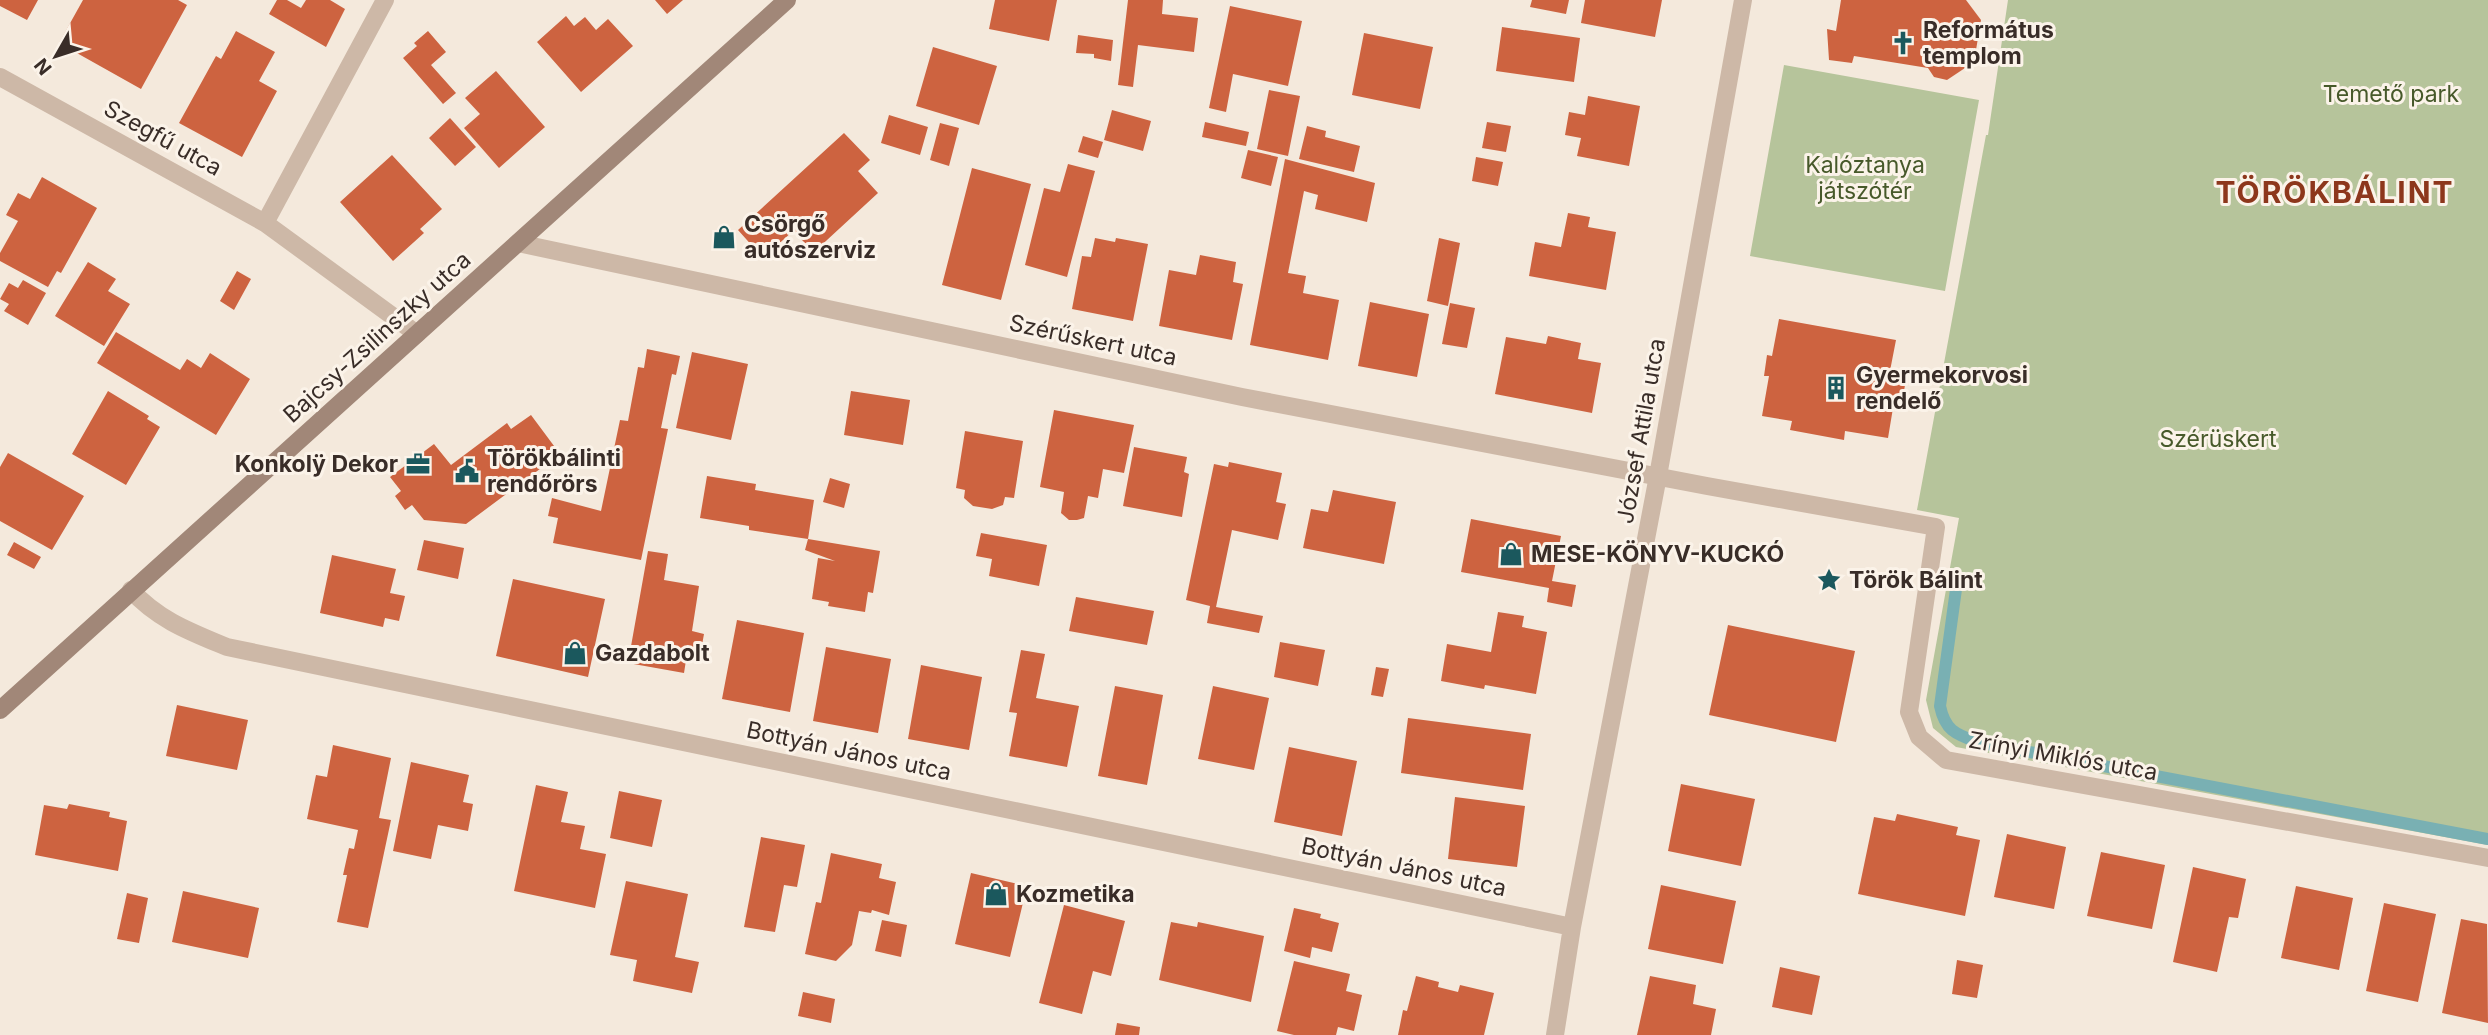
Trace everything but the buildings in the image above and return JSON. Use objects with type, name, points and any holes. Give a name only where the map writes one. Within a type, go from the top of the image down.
[{"type":"main road","name":"Bajcsy-Zsilinszky utca","points":[[0,709],[787,0]]},
{"type":"street","points":[[265,223],[385,0]]},
{"type":"street","name":"József Attila utca","points":[[1555,1035],[1572,927],[1658,476],[1743,0]]},
{"type":"street","name":"Szegfű utca","points":[[0,76],[265,223],[417,334]]},
{"type":"street","name":"Szérűskert utca","points":[[518,243],[1242,397],[1658,476]]},
{"type":"street","name":"Zrínyi Miklós utca","points":[[1658,476],[1936,527],[1909,712],[1919,737],[1946,760],[2488,858]]},
{"type":"street","name":"Bottyán János utca","points":[[131,590],[145,605],[168,622],[228,647],[1572,927]]},
{"type":"green space","name":"Szérüskert","points":[[2008,0],[2488,0],[2488,845],[1956,747],[1933,728],[1926,700],[1959,518],[1917,510],[1988,135]]},
{"type":"green space","name":"Kalóztanya játszótér","points":[[1784,65],[1979,100],[1945,291],[1750,256]]},
{"type":"waterway","points":[[1957,582],[1940,706],[1948,726],[1963,736],[1977,742],[2488,839]]},
{"type":"place","name":"Református templom","points":[[1903,43]]},
{"type":"place","name":"Csörgő autószerviz","points":[[724,237]]},
{"type":"place","name":"Gyermekorvosi rendelő","points":[[1836,388]]},
{"type":"place","name":"Konkolÿ Dekor","points":[[418,464]]},
{"type":"place","name":"Törökbálinti rendőrörs","points":[[467,471]]},
{"type":"place","name":"MESE-KÖNYV-KUCKÓ","points":[[1511,554]]},
{"type":"place","name":"Török Bálint","points":[[1829,580]]},
{"type":"place","name":"Gazdabolt","points":[[575,653]]},
{"type":"place","name":"Kozmetika","points":[[996,894]]},
{"type":"district","name":"TÖRÖKBÁLINT","points":[[2335,193]]},
{"type":"park label","name":"Temető park","points":[[2391,94]]}]
